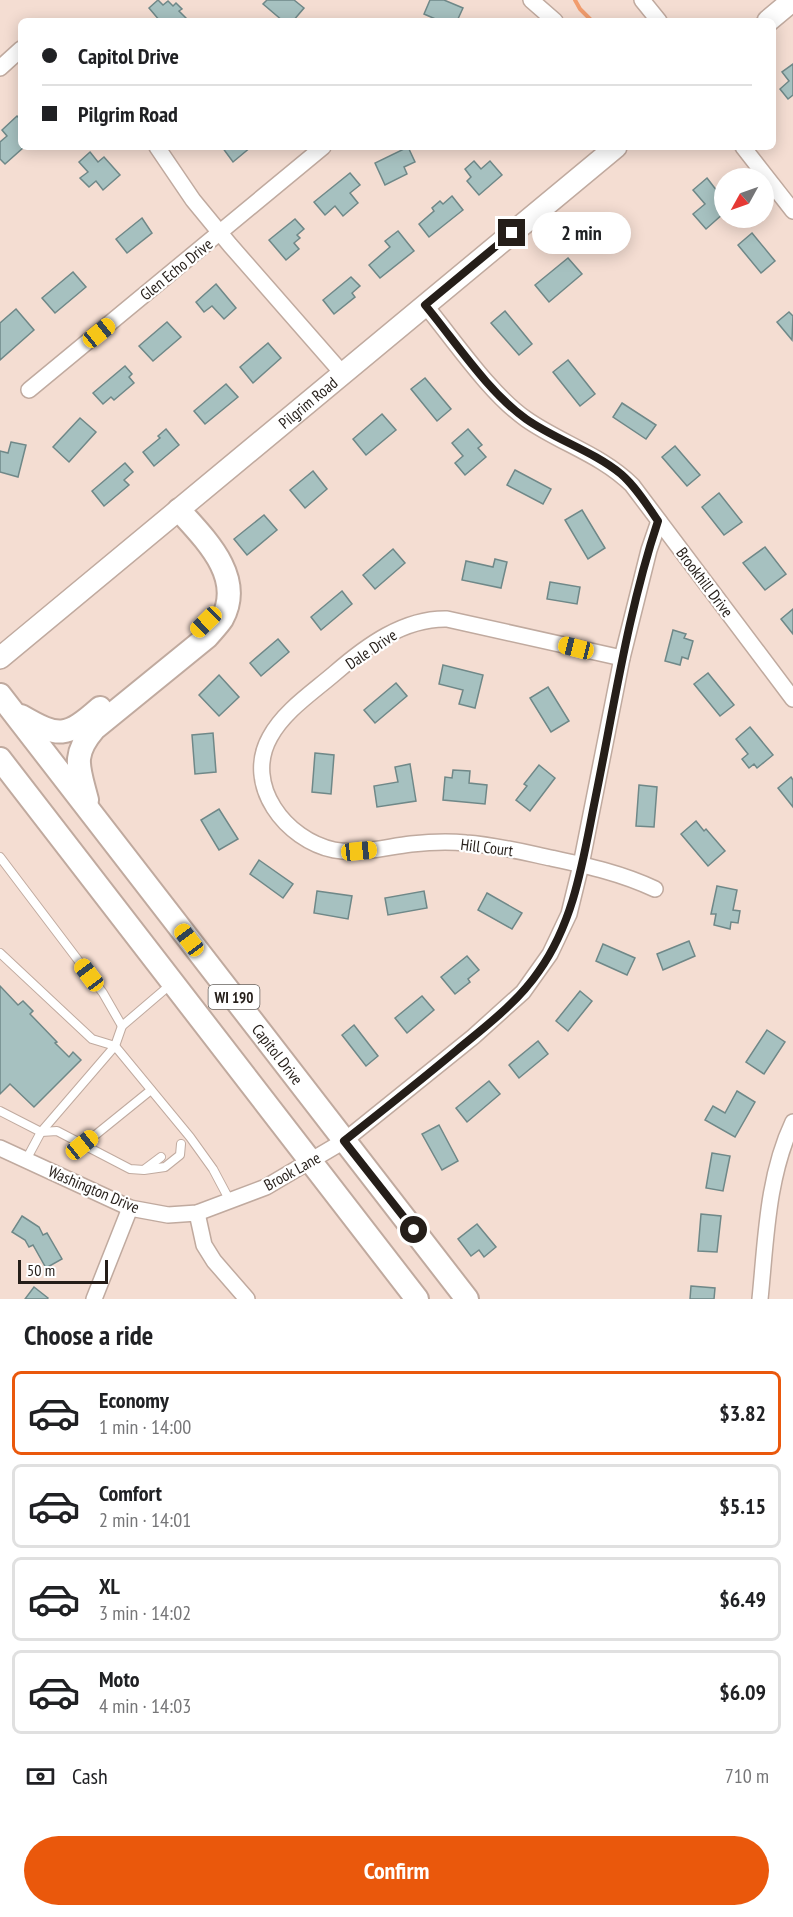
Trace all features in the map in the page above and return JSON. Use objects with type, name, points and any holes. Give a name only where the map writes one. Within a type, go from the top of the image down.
[{"type":"main road","points":[[772,18],[793,0]]},
{"type":"main road","name":"Pilgrim Road","points":[[5,654],[612,150]]},
{"type":"main road","points":[[6,703],[53,732],[70,730],[206,622],[216,601],[215,578],[206,560],[174,514]]},
{"type":"main road","points":[[88,807],[78,754],[85,740],[94,729],[207,637],[221,621],[227,608],[229,589],[224,568],[204,538],[174,514]]},
{"type":"main road","name":"Capitol Drive","points":[[6,703],[467,1299]]},
{"type":"main road","name":"WI 190","points":[[0,759],[414,1298]]},
{"type":"main road","points":[[173,982],[204,958]]},
{"type":"street","points":[[531,0],[552,18]]},
{"type":"street","points":[[642,0],[657,18]]},
{"type":"street","points":[[0,69],[18,52]]},
{"type":"street","points":[[159,150],[193,200],[343,374]]},
{"type":"street","name":"Glen Echo Drive","points":[[29,390],[319,150]]},
{"type":"street","points":[[745,150],[793,211]]},
{"type":"street","name":"Brookhill Drive","points":[[425,305],[508,404],[526,419],[621,474],[643,499],[793,699]]},
{"type":"street","name":"Brook Lane","points":[[197,1213],[266,1187],[344,1141],[473,1037],[523,992],[539,971],[560,936],[569,914],[582,865],[622,658],[648,550],[658,521]]},
{"type":"street","name":"Dale Drive","points":[[314,843],[299,835],[276,812],[266,790],[261,770],[266,745],[277,727],[303,700],[374,643],[409,625],[426,620],[447,619],[622,658]]},
{"type":"street","name":"Hill Court","points":[[314,843],[335,850],[359,851],[412,844],[465,843],[507,848],[621,874],[656,889]]},
{"type":"street","points":[[760,1299],[769,1202],[780,1157],[793,1122]]},
{"type":"street","name":"Washington Drive","points":[[0,1148],[130,1208],[168,1215],[197,1213]]},
{"type":"street","points":[[94,1299],[130,1208]]},
{"type":"street","points":[[197,1213],[204,1245],[214,1261],[247,1299]]},
{"type":"lane","points":[[0,857],[103,993],[122,1026]]},
{"type":"lane","points":[[0,953],[92,1039],[115,1046],[190,1137],[213,1169],[230,1201]]},
{"type":"lane","points":[[26,1160],[41,1132],[115,1046],[122,1026],[173,982]]},
{"type":"lane","points":[[82,1145],[151,1090]]},
{"type":"lane","points":[[0,1111],[41,1132],[57,1131],[130,1169],[165,1167],[180,1155],[181,1144]]},
{"type":"lane","points":[[171,1150],[190,1137]]},
{"type":"lane","points":[[144,1170],[161,1157]]},
{"type":"building","points":[[158,0],[163,5],[168,1],[173,6],[176,3],[182,9],[179,11],[186,18],[157,18],[149,8]]},
{"type":"building","points":[[267,0],[294,0],[304,8],[296,18],[279,18],[263,4]]},
{"type":"building","points":[[430,0],[444,0],[463,8],[458,18],[433,18],[424,14]]},
{"type":"building","points":[[793,64],[793,95],[788,99],[780,89],[789,81],[782,72]]},
{"type":"building","points":[[18,117],[18,150],[21,150],[5,164],[0,159],[0,142],[7,136],[2,130]]},
{"type":"building","points":[[224,150],[247,150],[233,162]]},
{"type":"building","points":[[402,150],[409,150],[415,162],[404,167],[407,174],[385,185],[375,163]]},
{"type":"building","points":[[90,152],[98,162],[104,157],[120,175],[103,190],[96,181],[89,187],[80,178],[88,172],[79,162]]},
{"type":"building","points":[[474,161],[481,169],[490,161],[502,175],[479,195],[467,181],[471,177],[465,169]]},
{"type":"building","points":[[350,173],[360,185],[350,193],[358,203],[343,216],[335,206],[325,215],[314,202]]},
{"type":"building","points":[[707,178],[714,187],[714,222],[706,229],[693,214],[705,204],[693,190]]},
{"type":"building","points":[[452,196],[463,210],[429,237],[419,224],[434,211],[432,208],[440,201],[443,204]]},
{"type":"building","points":[[142,218],[152,233],[127,253],[116,239]]},
{"type":"building","points":[[295,219],[304,229],[297,235],[300,238],[294,243],[299,249],[286,260],[269,240]]},
{"type":"building","points":[[398,231],[414,251],[380,278],[369,265],[390,247],[385,241]]},
{"type":"building","points":[[752,233],[775,261],[761,273],[738,245]]},
{"type":"building","points":[[568,258],[582,274],[549,302],[535,285]]},
{"type":"building","points":[[73,272],[86,287],[55,313],[42,298]]},
{"type":"building","points":[[351,277],[360,286],[352,293],[355,297],[334,314],[323,300]]},
{"type":"building","points":[[216,284],[236,308],[224,319],[212,306],[204,312],[196,302]]},
{"type":"building","points":[[16,309],[34,330],[0,360],[0,323]]},
{"type":"building","points":[[505,311],[532,344],[519,355],[491,323]]},
{"type":"building","points":[[789,312],[793,316],[792,340],[777,322]]},
{"type":"building","points":[[167,322],[181,337],[153,361],[139,346]]},
{"type":"building","points":[[268,343],[281,358],[253,383],[240,367]]},
{"type":"building","points":[[568,360],[595,394],[580,406],[553,372]]},
{"type":"building","points":[[125,366],[132,374],[129,377],[134,383],[114,400],[111,397],[103,404],[93,393]]},
{"type":"building","points":[[425,378],[451,409],[437,421],[411,389]]},
{"type":"building","points":[[226,384],[238,397],[205,424],[194,411]]},
{"type":"building","points":[[622,403],[656,425],[646,439],[613,417]]},
{"type":"building","points":[[382,414],[396,430],[366,455],[353,439]]},
{"type":"building","points":[[80,418],[96,432],[69,462],[53,447]]},
{"type":"building","points":[[166,429],[179,445],[154,466],[143,452],[160,438],[158,436]]},
{"type":"building","points":[[468,429],[482,445],[478,448],[486,457],[465,475],[455,463],[463,456],[452,443]]},
{"type":"building","points":[[11,442],[26,445],[18,477],[0,472],[0,451],[8,453]]},
{"type":"building","points":[[675,446],[700,475],[687,486],[662,457]]},
{"type":"building","points":[[125,463],[133,472],[124,480],[129,485],[104,506],[92,491]]},
{"type":"building","points":[[515,470],[551,489],[543,504],[507,485]]},
{"type":"building","points":[[313,471],[327,489],[305,508],[290,490]]},
{"type":"building","points":[[719,493],[742,522],[724,535],[702,507]]},
{"type":"building","points":[[582,510],[605,548],[588,559],[565,520]]},
{"type":"building","points":[[264,515],[277,530],[247,555],[234,539]]},
{"type":"building","points":[[765,547],[786,574],[765,590],[743,563]]},
{"type":"building","points":[[393,549],[405,563],[375,589],[363,575]]},
{"type":"building","points":[[495,559],[507,562],[501,588],[462,580],[466,561],[493,567]]},
{"type":"building","points":[[550,582],[580,587],[577,604],[547,599]]},
{"type":"building","points":[[342,591],[352,604],[321,630],[311,617]]},
{"type":"building","points":[[793,609],[793,634],[781,619]]},
{"type":"building","points":[[673,630],[686,634],[684,638],[693,641],[688,659],[682,657],[680,665],[665,661]]},
{"type":"building","points":[[278,639],[289,652],[261,676],[250,663]]},
{"type":"building","points":[[443,665],[483,675],[475,708],[459,704],[463,690],[439,684]]},
{"type":"building","points":[[708,673],[734,705],[720,716],[694,684]]},
{"type":"building","points":[[219,675],[239,697],[219,716],[199,695]]},
{"type":"building","points":[[396,683],[407,696],[375,723],[364,710]]},
{"type":"building","points":[[548,687],[569,721],[551,732],[530,698]]},
{"type":"building","points":[[750,727],[773,755],[757,768],[754,764],[749,768],[742,759],[748,754],[736,739]]},
{"type":"building","points":[[213,733],[216,772],[195,774],[192,735]]},
{"type":"building","points":[[315,753],[334,755],[331,794],[312,792]]},
{"type":"building","points":[[410,764],[416,801],[377,807],[374,786],[398,782],[395,767]]},
{"type":"building","points":[[539,765],[555,778],[530,811],[516,800],[527,786],[524,784]]},
{"type":"building","points":[[453,770],[470,771],[469,783],[487,785],[485,804],[443,800],[445,777],[452,778]]},
{"type":"building","points":[[791,777],[793,780],[793,807],[778,788]]},
{"type":"building","points":[[639,785],[657,787],[654,827],[636,826]]},
{"type":"building","points":[[219,809],[238,839],[219,850],[201,820]]},
{"type":"building","points":[[696,821],[725,851],[708,866],[681,834]]},
{"type":"building","points":[[259,860],[293,884],[283,898],[250,874]]},
{"type":"building","points":[[717,886],[737,890],[733,910],[740,911],[738,923],[731,922],[730,929],[714,925],[716,914],[711,914]]},
{"type":"building","points":[[317,891],[352,896],[348,919],[314,913]]},
{"type":"building","points":[[424,891],[427,908],[388,915],[385,898]]},
{"type":"building","points":[[487,893],[522,913],[512,929],[478,910]]},
{"type":"building","points":[[689,941],[695,956],[663,970],[657,954]]},
{"type":"building","points":[[603,944],[635,958],[627,975],[596,961]]},
{"type":"building","points":[[467,956],[479,970],[468,979],[470,982],[455,994],[441,977]]},
{"type":"building","points":[[0,986],[18,1005],[23,1001],[33,1011],[30,1014],[69,1057],[73,1052],[81,1060],[34,1107],[10,1084],[0,1094]]},
{"type":"building","points":[[580,991],[592,1001],[568,1031],[556,1021]]},
{"type":"building","points":[[422,996],[434,1010],[407,1033],[395,1018]]},
{"type":"building","points":[[354,1025],[378,1056],[366,1066],[342,1035]]},
{"type":"building","points":[[767,1030],[785,1042],[764,1074],[746,1062]]},
{"type":"building","points":[[538,1041],[548,1054],[519,1078],[509,1065]]},
{"type":"building","points":[[489,1081],[500,1094],[467,1122],[456,1108]]},
{"type":"building","points":[[737,1091],[755,1102],[735,1137],[705,1120],[713,1106],[725,1113]]},
{"type":"building","points":[[439,1125],[458,1161],[442,1170],[422,1134]]},
{"type":"building","points":[[712,1153],[730,1156],[723,1191],[706,1188]]},
{"type":"building","points":[[701,1214],[721,1216],[717,1252],[698,1251]]},
{"type":"building","points":[[22,1216],[39,1227],[43,1235],[47,1233],[62,1259],[46,1268],[33,1245],[29,1247],[25,1240],[12,1232]]},
{"type":"building","points":[[477,1224],[496,1247],[484,1257],[479,1250],[471,1256],[458,1239]]},
{"type":"building","points":[[691,1286],[715,1288],[714,1299],[690,1299]]},
{"type":"building","points":[[34,1287],[48,1298],[25,1299]]},
{"type":"waterway","points":[[575,0],[589,18]]},
{"type":"route","points":[[414,1230],[344,1141],[473,1037],[523,992],[560,936],[569,914],[582,865],[622,658],[648,550],[658,521],[632,485],[621,474],[526,419],[508,404],[425,305],[512,233]]}]
